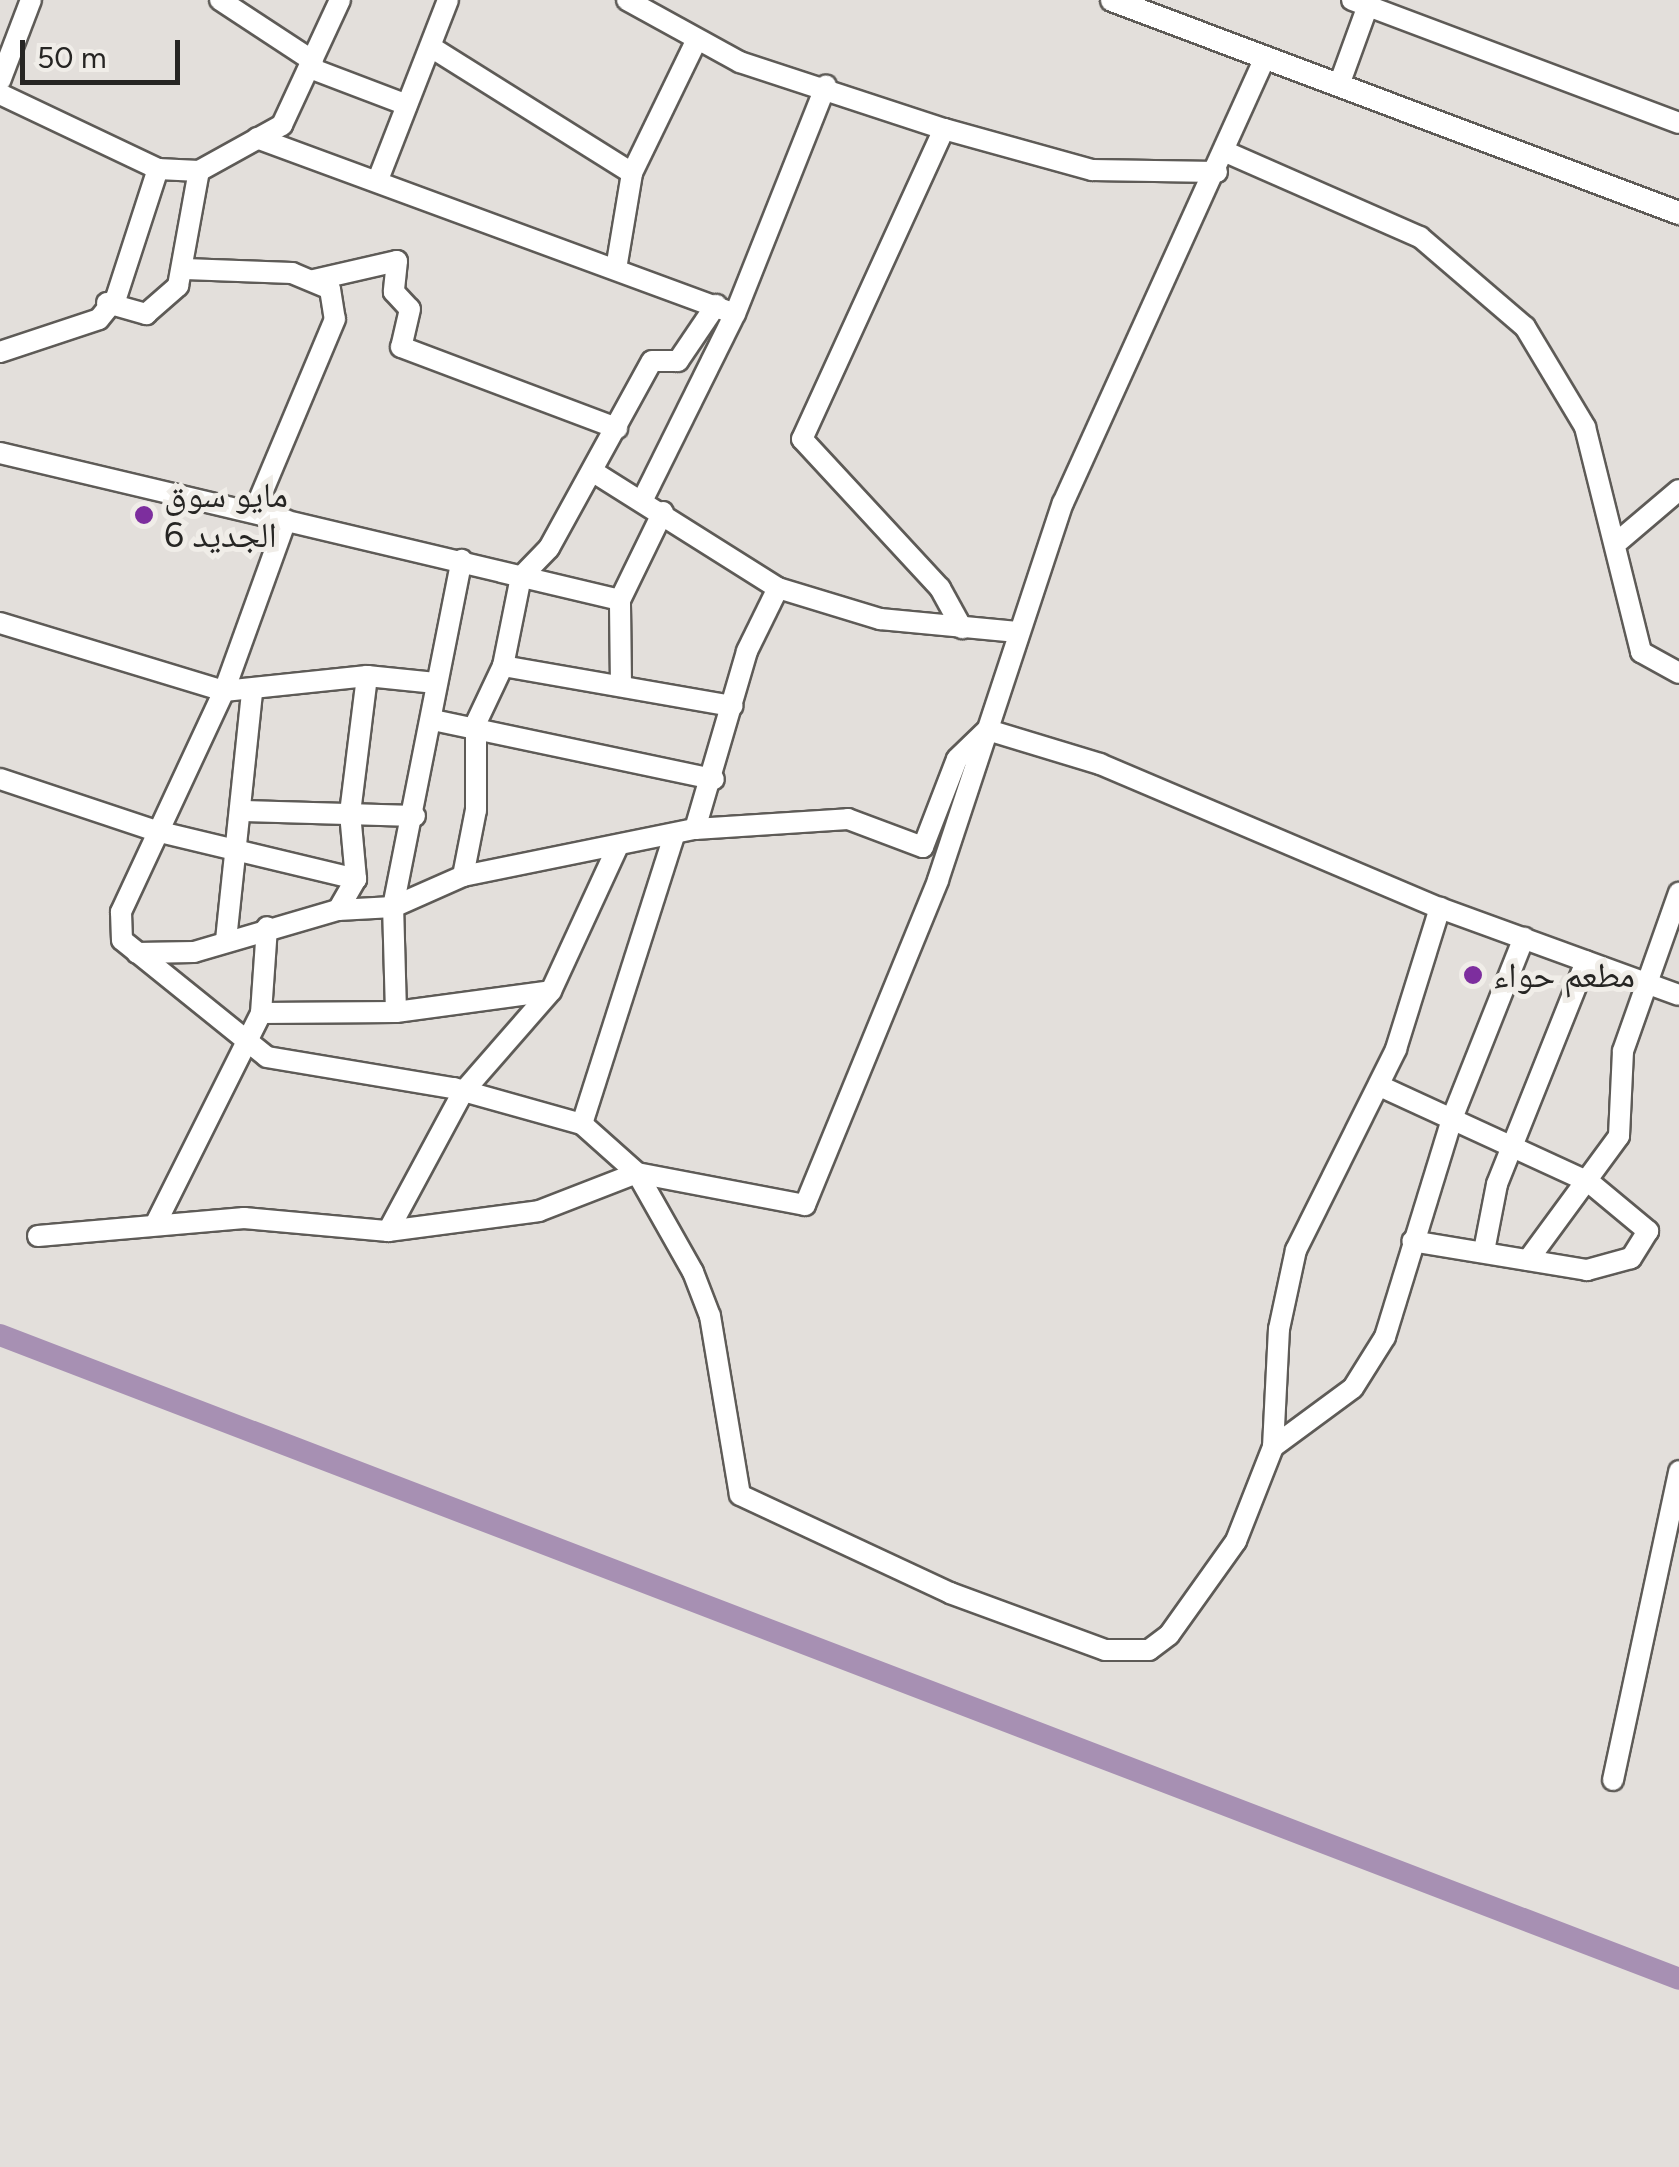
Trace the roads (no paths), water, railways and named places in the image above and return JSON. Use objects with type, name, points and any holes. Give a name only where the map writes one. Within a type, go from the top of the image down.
[{"type":"street","points":[[220,0],[314,66],[407,106]]},
{"type":"street","points":[[0,94],[158,169],[198,171],[282,124],[314,66],[340,0]]},
{"type":"street","points":[[379,177],[448,0]]},
{"type":"street","points":[[627,0],[696,41],[944,130],[1092,170],[1222,162],[1420,237],[1525,327],[1585,426],[1620,540],[1641,652],[1679,672]]},
{"type":"street","points":[[1112,0],[1679,212]]},
{"type":"street","points":[[0,81],[26,2]]},
{"type":"street","points":[[1339,85],[1363,2],[1679,122]]},
{"type":"street","points":[[617,264],[632,173],[696,41]]},
{"type":"street","points":[[430,47],[632,173]]},
{"type":"street","points":[[38,1236],[244,1218],[388,1231],[539,1210],[637,1173],[778,1205],[805,1205],[817,1193],[988,730],[1017,632],[1063,503],[1222,162],[1265,57]]},
{"type":"street","points":[[644,498],[826,85]]},
{"type":"street","points":[[944,130],[802,439],[940,588],[962,628]]},
{"type":"street","points":[[258,138],[379,177],[617,264],[726,310]]},
{"type":"street","points":[[0,352],[99,319],[158,169]]},
{"type":"street","points":[[107,302],[146,314],[185,268],[198,171]]},
{"type":"street","points":[[185,268],[314,280],[397,261],[394,292],[410,309],[401,348],[617,428]]},
{"type":"street","points":[[255,509],[335,319],[330,289],[314,280]]},
{"type":"street","points":[[463,876],[476,810],[476,723],[503,666],[521,577],[549,548],[652,362],[678,361],[726,310]]},
{"type":"street","points":[[3,457],[255,509],[286,520],[620,600]]},
{"type":"street","points":[[592,471],[644,498],[778,588],[880,620],[1017,632]]},
{"type":"street","points":[[1620,540],[1679,490]]},
{"type":"street","points":[[621,686],[620,600],[663,512]]},
{"type":"street","points":[[286,520],[224,691],[121,912],[122,940],[245,1047],[464,1092],[582,1124],[637,1173],[710,1316],[740,1495],[950,1593],[1105,1650],[1149,1650],[1216,1577],[1273,1448],[1279,1329],[1296,1250],[1380,1086],[1440,908]]},
{"type":"street","points":[[396,1012],[393,907],[415,816],[436,684],[462,560]]},
{"type":"street","points":[[695,829],[714,779],[733,706],[778,588]]},
{"type":"street","points":[[2,626],[224,691],[252,694],[366,676],[436,684]]},
{"type":"street","points":[[503,666],[733,706]]},
{"type":"street","points":[[338,910],[356,878],[350,813],[366,676]]},
{"type":"street","points":[[226,940],[244,811],[252,694]]},
{"type":"street","points":[[433,720],[476,723],[714,779]]},
{"type":"street","points":[[135,953],[166,957],[338,910],[393,907],[463,876],[673,838],[695,829],[848,818],[923,847],[956,759],[988,730]]},
{"type":"street","points":[[988,730],[1100,764],[1440,908],[1679,995]]},
{"type":"street","points":[[0,779],[156,831],[356,878]]},
{"type":"street","points":[[244,811],[415,816]]},
{"type":"street","points":[[582,1124],[673,838]]},
{"type":"street","points":[[388,1231],[464,1092],[551,992],[618,846]]},
{"type":"street","points":[[1528,1260],[1548,1221],[1589,1182],[1626,1119],[1620,1063],[1679,893]]},
{"type":"street","points":[[156,1223],[261,1013],[268,927]]},
{"type":"street","points":[[1273,1448],[1366,1371],[1400,1298],[1412,1241],[1453,1116],[1524,938]]},
{"type":"street","points":[[1484,1251],[1514,1150],[1586,962]]},
{"type":"street","points":[[261,1013],[396,1012],[551,992]]},
{"type":"street","points":[[1380,1086],[1453,1116],[1514,1150],[1589,1182],[1644,1223],[1640,1251],[1602,1270],[1412,1241]]},
{"type":"street","points":[[1613,1780],[1679,1471]]},
{"type":"waterway","points":[[0,1335],[1679,1979]]},
{"type":"place","name":"مايو سوق 6 الجديد","points":[[144,515]]},
{"type":"place","name":"مطعم حواء","points":[[1473,975]]}]
